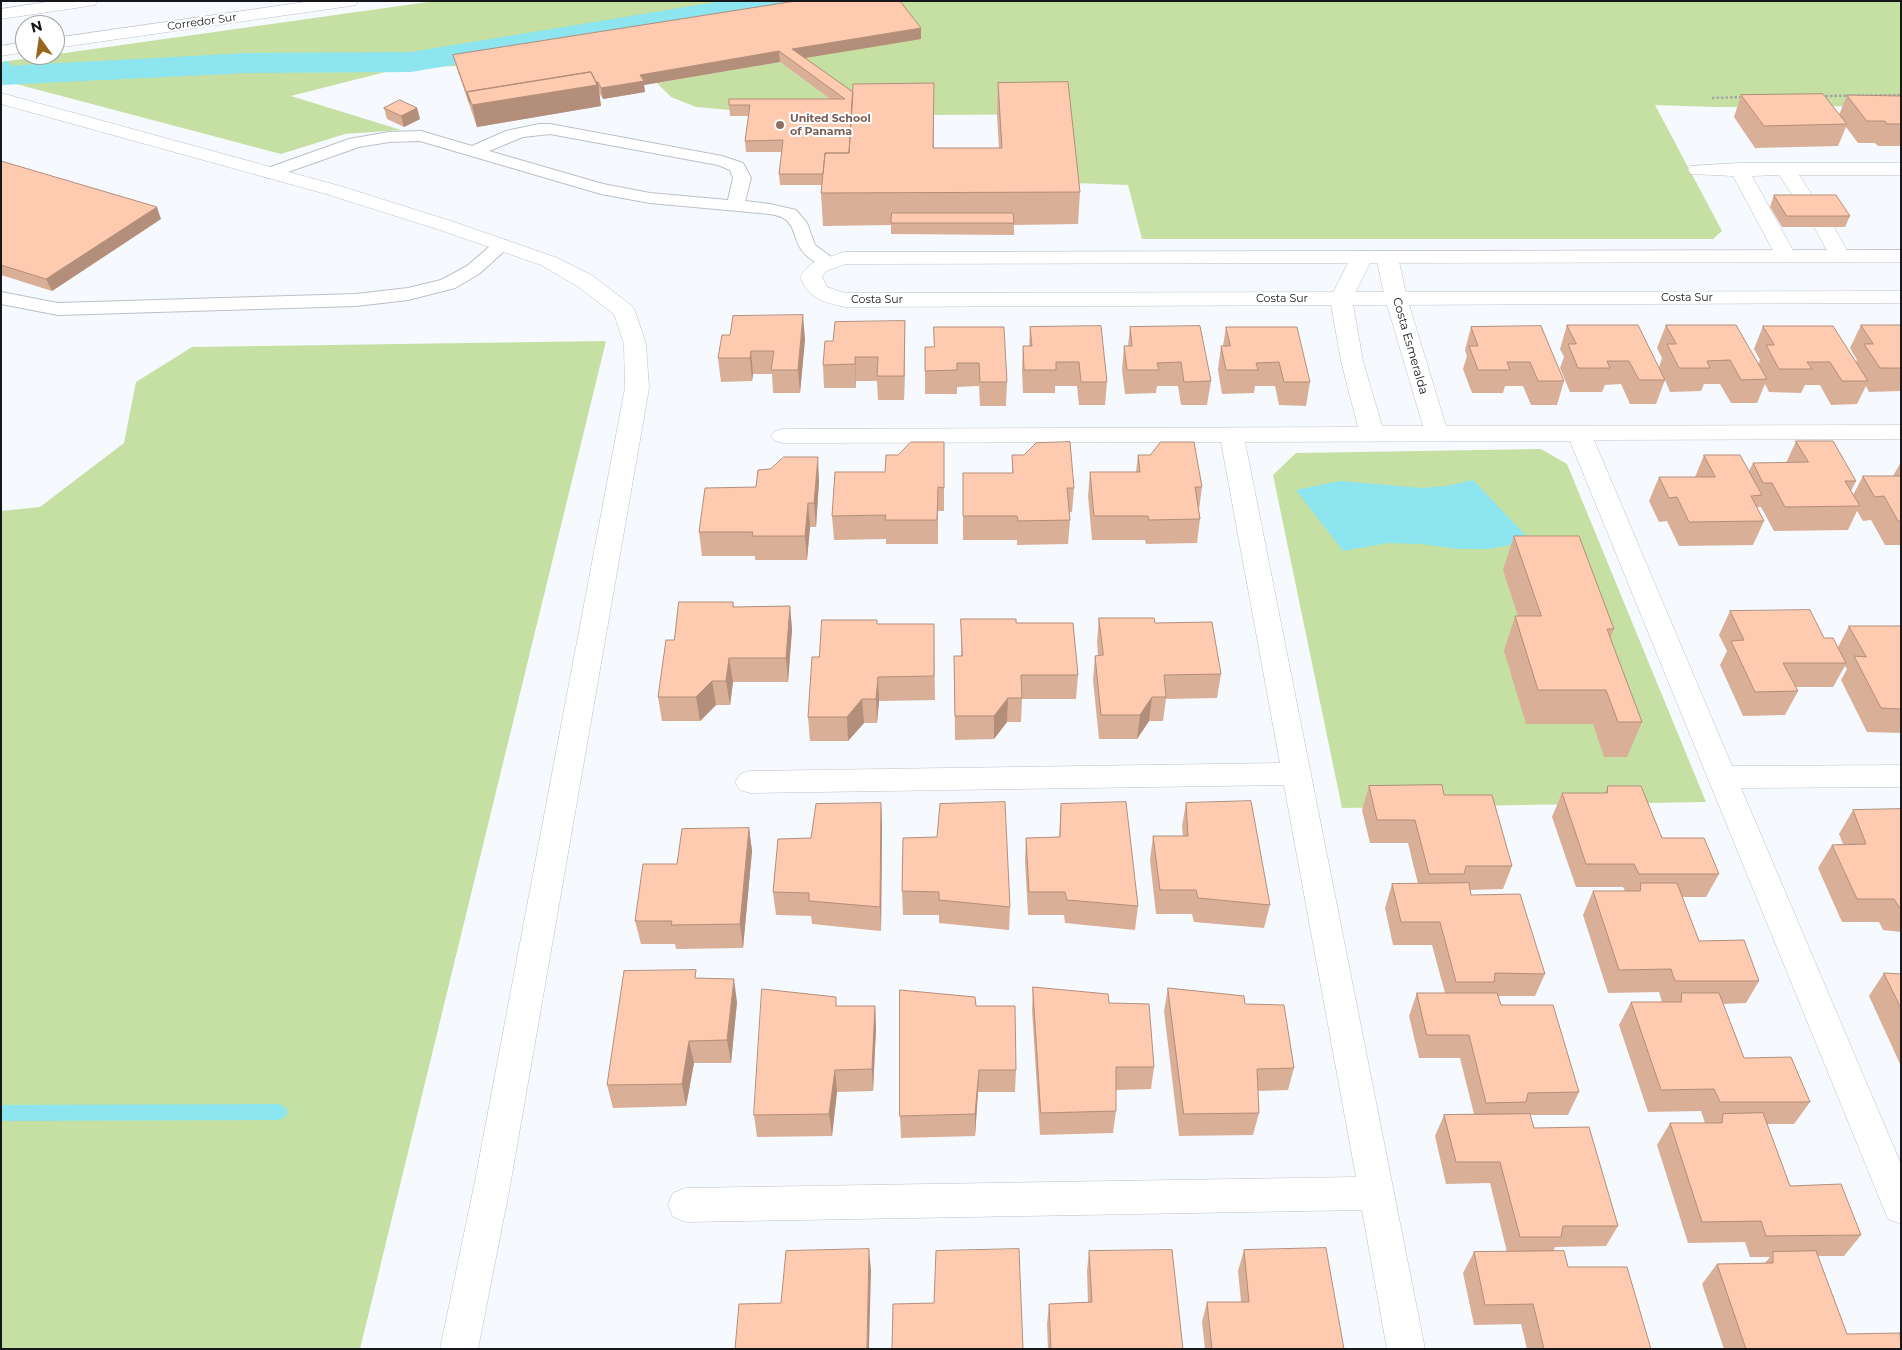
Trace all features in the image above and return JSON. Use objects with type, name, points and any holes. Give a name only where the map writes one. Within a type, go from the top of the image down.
[{"type":"main road","points":[[1,14],[89,1]]},
{"type":"main road","name":"Corredor Sur","points":[[65,42],[350,1]]},
{"type":"main road","points":[[1,51],[15,49]]},
{"type":"main road","points":[[1,98],[333,190],[548,260],[585,280],[624,311],[635,344],[637,388],[496,1166],[459,1349]]},
{"type":"main road","points":[[1738,169],[1786,256]]},
{"type":"main road","points":[[1785,169],[1810,207]]},
{"type":"main road","points":[[1698,170],[1901,169]]},
{"type":"main road","points":[[1824,227],[1840,256]]},
{"type":"main road","points":[[829,262],[844,258],[1901,256]]},
{"type":"main road","points":[[1362,257],[1341,299],[1352,361],[1372,434]]},
{"type":"main road","name":"Costa Esmeralda","points":[[1387,257],[1396,298],[1437,434]]},
{"type":"main road","name":"Costa Sur","points":[[829,262],[819,267],[811,276],[814,288],[823,295],[844,300],[1901,297]]},
{"type":"main road","points":[[783,436],[1901,432]]},
{"type":"main road","points":[[1579,434],[1899,1199]]},
{"type":"main road","points":[[1232,435],[1406,1349]]},
{"type":"main road","points":[[750,782],[1298,774]]},
{"type":"main road","points":[[1722,776],[1901,776]]},
{"type":"main road","points":[[686,1204],[1376,1193]]},
{"type":"lane","points":[[476,151],[509,134],[529,129],[550,129],[722,161],[737,168],[742,178],[735,207]]},
{"type":"lane","points":[[271,173],[355,143],[389,137],[421,136],[601,190],[650,198],[770,209],[790,214],[798,224],[807,247],[816,255],[829,262]]},
{"type":"lane","points":[[1,298],[58,310],[356,300],[408,294],[448,284],[473,270],[502,245]]},
{"type":"path","points":[[1821,96],[1901,94]]},
{"type":"path","points":[[1712,98],[1752,97]]},
{"type":"green space","points":[[435,1],[865,1],[456,66],[397,69],[291,96],[401,130],[345,134],[281,154],[1,80],[1,62],[15,60],[15,65],[65,65],[65,53]]},
{"type":"green space","points":[[892,1],[1901,1],[1901,106],[1715,107],[1655,105],[1722,231],[1713,239],[1142,239],[1128,185],[1074,183],[1067,114],[934,115],[934,110],[862,109],[793,60]]},
{"type":"green space","points":[[780,62],[845,110],[730,110],[696,107],[671,97],[657,83]]},
{"type":"green space","points":[[606,341],[360,1349],[1,1349],[1,511],[40,507],[124,443],[136,382],[192,347]]},
{"type":"green space","points":[[1541,449],[1567,464],[1706,802],[1342,808],[1273,475],[1296,453]]},
{"type":"water","points":[[1473,480],[1531,541],[1488,549],[1459,549],[1420,544],[1388,543],[1343,551],[1296,490],[1340,481],[1421,488],[1447,486]]},
{"type":"building","points":[[796,1],[900,1],[921,28],[792,49],[853,92],[849,153],[825,153],[823,174],[779,174],[783,140],[745,141],[750,105],[729,105],[729,99],[845,99],[779,51],[640,75],[644,81],[601,88],[591,72],[467,92],[470,103],[453,55]]},
{"type":"building","points":[[591,72],[597,85],[472,105],[467,92]]},
{"type":"building","points":[[1068,82],[1080,192],[821,193],[825,153],[849,153],[853,84],[934,83],[933,148],[1002,148],[998,83]]},
{"type":"building","points":[[1823,94],[1847,124],[1764,126],[1741,95]]},
{"type":"building","points":[[1847,95],[1901,96],[1901,124],[1887,124],[1885,121],[1867,121]]},
{"type":"building","points":[[400,100],[417,108],[401,116],[384,108]]},
{"type":"building","points":[[1,161],[157,207],[46,279],[1,265]]},
{"type":"building","points":[[1774,195],[1836,195],[1850,216],[1787,216]]},
{"type":"building","points":[[892,213],[1013,213],[1014,223],[891,223]]},
{"type":"building","points":[[803,315],[798,370],[771,370],[774,351],[751,351],[750,358],[718,358],[722,335],[730,335],[733,316]]},
{"type":"building","points":[[905,321],[904,376],[877,376],[878,357],[855,357],[855,364],[823,365],[825,341],[833,341],[835,322]]},
{"type":"building","points":[[1567,325],[1638,325],[1665,380],[1639,380],[1629,361],[1607,361],[1610,368],[1578,368],[1568,344],[1576,344]]},
{"type":"building","points":[[1666,325],[1736,325],[1767,379],[1741,380],[1730,360],[1707,361],[1710,368],[1679,368],[1667,344],[1676,344]]},
{"type":"building","points":[[1861,325],[1901,325],[1901,368],[1880,368],[1864,344],[1873,344]]},
{"type":"building","points":[[1101,326],[1107,382],[1081,382],[1079,362],[1056,362],[1056,370],[1024,370],[1023,346],[1032,346],[1030,327]]},
{"type":"building","points":[[1200,326],[1211,381],[1184,382],[1181,362],[1157,363],[1159,370],[1127,370],[1124,346],[1132,346],[1130,327]]},
{"type":"building","points":[[1541,326],[1564,381],[1538,381],[1530,362],[1507,362],[1510,370],[1478,370],[1469,346],[1478,346],[1471,327]]},
{"type":"building","points":[[1763,326],[1833,326],[1868,381],[1842,381],[1830,362],[1807,362],[1812,369],[1779,369],[1766,345],[1774,345]]},
{"type":"building","points":[[934,327],[1004,327],[1007,382],[980,382],[979,363],[957,363],[957,370],[925,371],[925,347],[934,347]]},
{"type":"building","points":[[1226,327],[1297,327],[1310,382],[1284,382],[1279,362],[1256,363],[1258,370],[1226,370],[1221,346],[1230,346]]},
{"type":"building","points":[[1796,441],[1833,441],[1856,481],[1845,481],[1860,506],[1785,507],[1772,483],[1763,483],[1753,463],[1808,462]]},
{"type":"building","points":[[911,442],[944,442],[944,488],[938,487],[937,520],[885,520],[886,515],[832,516],[835,472],[885,472],[886,455],[898,455]]},
{"type":"building","points":[[1070,442],[1074,488],[1067,488],[1070,520],[1018,521],[1017,516],[963,516],[963,473],[1013,473],[1012,455],[1024,455],[1036,443]]},
{"type":"building","points":[[1161,442],[1194,442],[1202,487],[1195,487],[1200,519],[1149,520],[1148,516],[1094,516],[1090,472],[1140,472],[1138,455],[1150,455]]},
{"type":"building","points":[[1704,455],[1740,455],[1762,495],[1751,496],[1764,521],[1689,522],[1677,497],[1669,498],[1659,477],[1715,477]]},
{"type":"building","points":[[784,457],[818,457],[814,503],[808,503],[805,536],[752,536],[753,532],[699,532],[705,488],[756,487],[758,470],[770,469]]},
{"type":"building","points":[[1863,476],[1901,476],[1901,521],[1898,521],[1884,496],[1875,497]]},
{"type":"building","points":[[1514,536],[1579,536],[1614,629],[1607,629],[1642,722],[1618,722],[1606,690],[1538,690],[1515,616],[1541,616]]},
{"type":"building","points":[[679,602],[733,602],[733,607],[790,606],[786,658],[729,658],[726,681],[712,681],[696,697],[658,697],[666,640],[674,640]]},
{"type":"building","points":[[1810,610],[1824,638],[1833,638],[1846,663],[1783,663],[1798,691],[1755,692],[1731,641],[1744,640],[1730,611]]},
{"type":"building","points":[[1099,618],[1154,618],[1155,623],[1212,622],[1221,674],[1164,675],[1166,697],[1152,697],[1140,715],[1101,715],[1095,656],[1103,655]]},
{"type":"building","points":[[961,619],[1016,619],[1016,623],[1073,623],[1078,675],[1021,675],[1022,698],[1008,698],[994,716],[955,716],[954,656],[962,656]]},
{"type":"building","points":[[822,620],[877,620],[877,624],[934,624],[934,676],[878,677],[876,699],[862,699],[847,717],[808,717],[812,657],[819,657]]},
{"type":"building","points":[[1849,626],[1901,626],[1901,709],[1881,708],[1854,656],[1866,657]]},
{"type":"building","points":[[1442,785],[1444,795],[1492,795],[1512,866],[1466,866],[1464,874],[1429,874],[1415,820],[1377,820],[1369,786]]},
{"type":"building","points":[[1608,786],[1641,786],[1662,838],[1704,838],[1719,874],[1639,874],[1634,864],[1586,864],[1562,793],[1607,793]]},
{"type":"building","points":[[1251,801],[1270,905],[1198,898],[1196,890],[1160,890],[1153,836],[1188,836],[1186,803]]},
{"type":"building","points":[[1005,802],[1010,907],[939,900],[939,892],[902,891],[903,838],[937,837],[940,804]]},
{"type":"building","points":[[1126,802],[1138,906],[1067,900],[1065,892],[1029,892],[1026,838],[1060,837],[1061,804]]},
{"type":"building","points":[[881,803],[880,907],[809,901],[809,893],[773,892],[778,839],[811,838],[816,804]]},
{"type":"building","points":[[1901,809],[1901,907],[1899,907],[1894,899],[1857,899],[1832,845],[1866,844],[1853,810]]},
{"type":"building","points":[[749,828],[740,924],[671,925],[672,921],[635,921],[643,864],[677,864],[682,829]]},
{"type":"building","points":[[1469,883],[1471,895],[1520,894],[1545,974],[1495,973],[1494,982],[1456,982],[1440,922],[1401,922],[1392,884]]},
{"type":"building","points":[[1641,883],[1677,883],[1699,941],[1744,940],[1759,981],[1675,981],[1671,969],[1619,970],[1593,891],[1640,891]]},
{"type":"building","points":[[696,970],[695,978],[734,979],[727,1040],[689,1041],[682,1084],[607,1085],[624,971]]},
{"type":"building","points":[[1884,973],[1901,974],[1901,1008]]},
{"type":"building","points":[[1033,987],[1108,994],[1109,1003],[1149,1004],[1154,1067],[1116,1067],[1116,1111],[1041,1113]]},
{"type":"building","points":[[1168,988],[1244,996],[1245,1004],[1284,1005],[1294,1068],[1257,1069],[1259,1113],[1184,1114]]},
{"type":"building","points":[[762,989],[836,997],[836,1006],[875,1006],[872,1069],[835,1070],[829,1114],[754,1115]]},
{"type":"building","points":[[900,990],[975,997],[976,1006],[1015,1006],[1016,1070],[979,1070],[975,1114],[900,1116]]},
{"type":"building","points":[[1417,993],[1497,993],[1501,1005],[1553,1005],[1579,1092],[1528,1093],[1526,1102],[1486,1103],[1469,1035],[1427,1035]]},
{"type":"building","points":[[1682,993],[1719,993],[1744,1058],[1791,1057],[1810,1102],[1720,1102],[1714,1089],[1661,1090],[1631,1002],[1681,1002]]},
{"type":"building","points":[[1763,1113],[1790,1186],[1841,1184],[1861,1235],[1766,1236],[1761,1221],[1702,1222],[1670,1123],[1722,1123],[1723,1114]]},
{"type":"building","points":[[1530,1114],[1534,1128],[1589,1127],[1618,1226],[1563,1226],[1561,1237],[1520,1237],[1500,1162],[1456,1162],[1444,1115]]},
{"type":"building","points":[[1326,1248],[1344,1349],[1212,1349],[1207,1302],[1249,1302],[1244,1250]]},
{"type":"building","points":[[869,1249],[867,1349],[735,1349],[739,1304],[781,1303],[786,1251]]},
{"type":"building","points":[[1019,1249],[1023,1349],[892,1349],[893,1304],[934,1303],[936,1251]]},
{"type":"building","points":[[1172,1250],[1183,1349],[1051,1349],[1049,1304],[1092,1302],[1089,1251]]},
{"type":"building","points":[[1564,1251],[1568,1267],[1627,1267],[1651,1349],[1544,1349],[1533,1304],[1485,1305],[1474,1252]]},
{"type":"building","points":[[1816,1251],[1847,1334],[1900,1333],[1901,1349],[1746,1349],[1717,1264],[1773,1263],[1773,1252]]},
{"type":"waterway","points":[[5,76],[248,63],[411,62],[778,1]]},
{"type":"waterway","points":[[5,76],[6,64]]},
{"type":"waterway","points":[[1,1113],[279,1112]]},
{"type":"place","name":"United School of Panama","points":[[780,125]]}]
